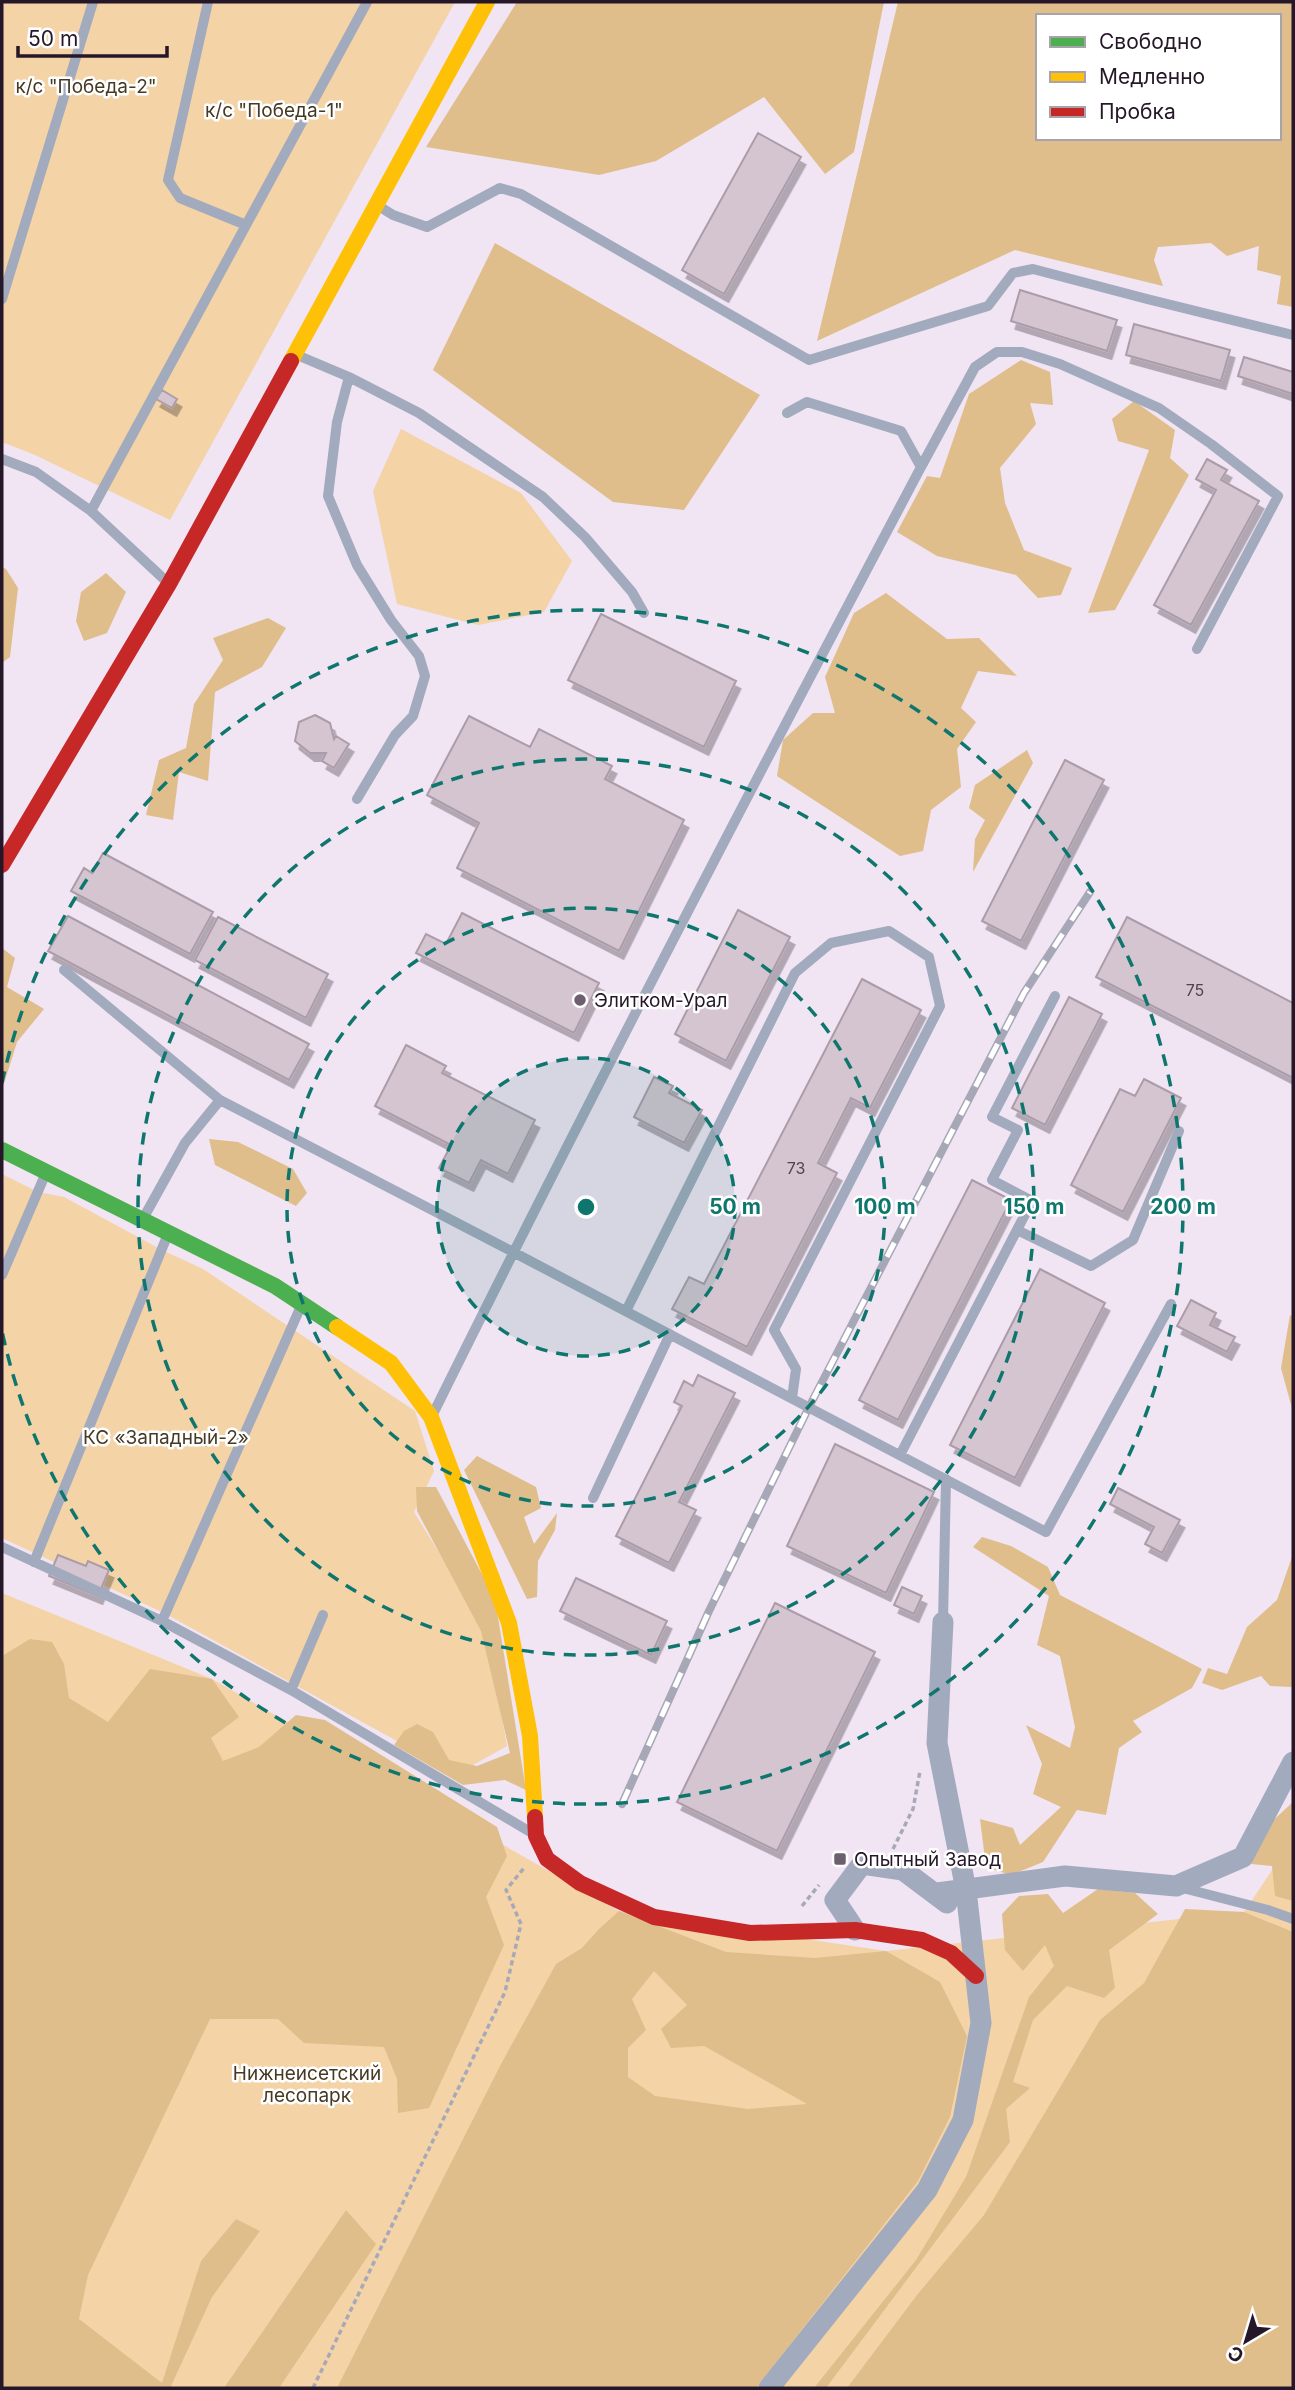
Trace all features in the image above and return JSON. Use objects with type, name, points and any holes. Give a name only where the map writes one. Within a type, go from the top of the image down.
[{"type":"street","points":[[2,865],[169,584],[487,2]]},
{"type":"street","points":[[2,1150],[275,1286],[391,1363],[431,1417],[509,1623],[530,1736],[538,1841],[548,1859],[580,1884],[654,1917],[750,1933],[855,1930],[922,1940],[951,1953],[976,1976]]},
{"type":"street","points":[[769,2388],[927,2190],[963,2120],[981,2023],[965,1890],[937,1743],[943,1622]]},
{"type":"street","points":[[937,1894],[1065,1876],[1176,1886],[1243,1857],[1293,1762]]},
{"type":"street","points":[[855,1930],[835,1900],[862,1864],[903,1870],[970,1922]]},
{"type":"lane","points":[[2,299],[93,2]]},
{"type":"lane","points":[[208,2],[168,180],[180,198],[246,225]]},
{"type":"lane","points":[[91,511],[367,2]]},
{"type":"lane","points":[[376,205],[393,215],[428,227],[500,188],[521,194],[808,360],[988,306],[1013,273],[1033,269],[1293,335]]},
{"type":"lane","points":[[431,1417],[759,773],[975,367],[997,352],[1022,352],[1060,364],[1159,408],[1278,496],[1197,649]]},
{"type":"lane","points":[[295,354],[349,377],[419,414],[542,496],[585,537],[632,592],[644,613]]},
{"type":"lane","points":[[349,377],[337,422],[328,496],[357,565],[391,620],[419,656],[425,676],[413,716],[395,734],[357,799]]},
{"type":"lane","points":[[787,413],[807,402],[901,431],[920,467]]},
{"type":"lane","points":[[2,459],[36,472],[91,511],[169,584]]},
{"type":"lane","points":[[626,1311],[795,972],[831,943],[889,931],[929,957],[940,1006],[774,1330],[796,1369],[792,1398]]},
{"type":"lane","points":[[64,970],[219,1100],[1046,1532],[1171,1304]]},
{"type":"lane","points":[[900,1455],[1032,1201],[992,1180],[1017,1130],[992,1117],[1055,996]]},
{"type":"lane","points":[[143,1220],[185,1143],[219,1100]]},
{"type":"lane","points":[[1017,1230],[1091,1266],[1133,1240],[1179,1131]]},
{"type":"lane","points":[[2,1275],[47,1172]]},
{"type":"lane","points":[[34,1562],[169,1233]]},
{"type":"lane","points":[[162,1620],[302,1304]]},
{"type":"lane","points":[[593,1498],[670,1334]]},
{"type":"lane","points":[[943,1622],[946,1479]]},
{"type":"lane","points":[[2,1547],[162,1620],[291,1690],[538,1841]]},
{"type":"lane","points":[[291,1690],[323,1615]]},
{"type":"lane","points":[[1176,1886],[1293,1919]]},
{"type":"path","points":[[891,1852],[913,1809],[921,1769]]},
{"type":"path","points":[[313,2388],[505,1992],[521,1924],[506,1890],[538,1841]]},
{"type":"path","points":[[780,1932],[823,1880]]},
{"type":"green space","name":"к/с \"Победа-1\"","points":[[2,2],[455,2],[170,520],[35,455],[2,442]]},
{"type":"green space","points":[[401,429],[521,493],[572,561],[544,612],[478,625],[397,604],[373,491]]},
{"type":"green space","name":"КС «Западный-2»","points":[[2,1174],[38,1192],[64,1197],[203,1269],[415,1411],[434,1471],[414,1512],[485,1628],[507,1746],[457,1774],[164,1613],[2,1538]]},
{"type":"green space","name":"Нижнеисетский лесопарк","points":[[2,1593],[212,1679],[619,1911],[886,1951],[1244,1912],[1293,1839],[1293,2388],[2,2388]]},
{"type":"shaded area","points":[[517,2],[884,2],[854,152],[825,174],[764,97],[656,161],[599,175],[426,147]]},
{"type":"shaded area","points":[[898,2],[1293,2],[1293,307],[1277,304],[1281,276],[1257,270],[1259,246],[1227,256],[1211,243],[1158,247],[1154,260],[1163,286],[1015,250],[817,341]]},
{"type":"shaded area","points":[[495,243],[760,395],[684,510],[613,502],[433,370]]},
{"type":"shaded area","points":[[1021,360],[1050,372],[1053,405],[1030,403],[1036,424],[1000,468],[1005,503],[1024,550],[1072,568],[1061,595],[1038,598],[1016,575],[937,556],[897,532],[927,476],[940,478],[969,394]]},
{"type":"shaded area","points":[[1134,401],[1175,430],[1170,458],[1189,475],[1115,610],[1088,613],[1149,450],[1118,441],[1112,419]]},
{"type":"shaded area","points":[[2,567],[18,588],[10,657],[2,663]]},
{"type":"shaded area","points":[[106,573],[126,592],[107,633],[84,641],[76,621],[81,592]]},
{"type":"shaded area","points":[[886,593],[947,639],[979,638],[1017,676],[978,671],[961,708],[976,722],[957,749],[961,787],[931,810],[923,851],[900,856],[777,776],[783,740],[813,713],[835,713],[825,677],[854,613]]},
{"type":"shaded area","points":[[268,618],[286,628],[262,667],[215,692],[208,781],[179,772],[173,820],[146,815],[159,760],[186,748],[194,704],[223,660],[213,638]]},
{"type":"shaded area","points":[[1027,750],[1033,763],[973,872],[975,839],[985,820],[969,808],[975,785]]},
{"type":"shaded area","points":[[2,948],[15,958],[7,987],[44,1009],[17,1042],[2,1090]]},
{"type":"shaded area","points":[[209,1139],[238,1142],[293,1169],[307,1193],[296,1206],[215,1165]]},
{"type":"shaded area","points":[[1290,1315],[1293,1317],[1293,1412],[1281,1368]]},
{"type":"shaded area","points":[[477,1456],[536,1487],[541,1508],[524,1517],[534,1544],[557,1513],[555,1530],[538,1561],[537,1597],[527,1599],[464,1470]]},
{"type":"shaded area","points":[[416,1487],[436,1487],[495,1599],[526,1790],[505,1780],[463,1785],[394,1745],[404,1731],[417,1724],[433,1732],[449,1760],[477,1766],[510,1753],[481,1631],[417,1511]]},
{"type":"shaded area","points":[[982,1537],[1011,1546],[1048,1567],[1060,1595],[1202,1669],[1192,1688],[1133,1721],[1142,1732],[1119,1748],[1106,1815],[1077,1810],[1043,1862],[1011,1875],[986,1867],[980,1819],[1013,1828],[1020,1845],[1061,1807],[1033,1794],[1042,1764],[1026,1725],[1070,1748],[1075,1727],[1060,1656],[1037,1645],[1049,1596],[973,1547]]},
{"type":"shaded area","points":[[1293,1554],[1291,1687],[1270,1686],[1261,1676],[1222,1690],[1202,1683],[1208,1668],[1227,1674],[1247,1627],[1277,1600]]},
{"type":"shaded area","points":[[30,1639],[52,1642],[64,1664],[69,1698],[108,1722],[150,1669],[212,1679],[239,1717],[211,1738],[223,1761],[259,1747],[296,1715],[325,1720],[497,1827],[507,1856],[486,1897],[504,1945],[429,2108],[398,2113],[397,2079],[384,2047],[304,2043],[278,2019],[210,2019],[88,2275],[79,2319],[162,2383],[201,2261],[236,2219],[260,2231],[212,2297],[171,2386],[174,2388],[2,2388],[2,1656]]},
{"type":"shaded area","points":[[1293,1802],[1293,1901],[1275,1896],[1272,1866],[1251,1864],[1267,1826]]},
{"type":"shaded area","points":[[1098,1889],[1135,1893],[1158,1914],[1109,1950],[1115,1988],[1104,1998],[1067,1986],[1033,2020],[1013,2082],[1030,2088],[1006,2109],[1010,2142],[826,2388],[814,2388],[916,2260],[966,2177],[1029,1997],[1054,1966],[1045,1945],[1023,1971],[1005,1950],[1002,1914],[1019,1896],[1048,1894],[1063,1913]]},
{"type":"shaded area","points":[[1185,1909],[1244,1912],[1293,1932],[1293,2388],[847,2388],[917,2295],[984,2215],[1100,2020],[1144,1983]]},
{"type":"shaded area","points":[[619,1911],[726,1952],[815,1958],[886,1951],[940,1982],[967,2036],[950,2117],[918,2181],[756,2388],[337,2388],[501,2064],[556,1964],[582,1948]],"holes":[[[654,1971],[687,2005],[661,2029],[671,2048],[704,2046],[807,2104],[748,2109],[655,2096],[628,2077],[628,2048],[646,2030],[632,1999]]]},
{"type":"shaded area","points":[[346,2210],[376,2244],[279,2388],[224,2388]]},
{"type":"building","points":[[758,133],[801,157],[724,294],[682,270]]},
{"type":"building","points":[[1020,290],[1117,320],[1107,351],[1011,321]]},
{"type":"building","points":[[1134,324],[1230,350],[1221,381],[1126,355]]},
{"type":"building","points":[[1244,357],[1293,372],[1293,394],[1238,376]]},
{"type":"building","points":[[162,390],[177,399],[172,408],[156,399]]},
{"type":"building","points":[[1207,459],[1227,470],[1221,480],[1259,501],[1191,625],[1154,605],[1216,490],[1196,479]]},
{"type":"building","points":[[601,614],[736,681],[704,747],[568,680]]},
{"type":"building","points":[[315,715],[330,723],[334,739],[336,736],[349,744],[334,768],[322,761],[326,753],[310,753],[295,741],[299,722]]},
{"type":"building","points":[[469,716],[530,747],[539,729],[612,766],[605,779],[684,820],[619,951],[457,868],[479,823],[427,795]]},
{"type":"building","points":[[1065,760],[1104,780],[1021,941],[982,921]]},
{"type":"building","points":[[103,853],[213,912],[190,954],[71,891],[84,868],[92,873]]},
{"type":"building","points":[[738,910],[790,937],[726,1061],[675,1034]]},
{"type":"building","points":[[462,913],[599,983],[574,1033],[416,953],[426,934],[446,944]]},
{"type":"building","points":[[68,916],[309,1044],[289,1080],[48,951]]},
{"type":"building","points":[[218,917],[328,974],[306,1018],[195,960]]},
{"type":"building","points":[[1127,917],[1293,1003],[1293,1078],[1096,977]]},
{"type":"building","points":[[862,979],[921,1010],[870,1108],[851,1098],[818,1163],[837,1173],[747,1347],[672,1309],[689,1277],[704,1284]]},
{"type":"building","points":[[1069,997],[1102,1014],[1045,1125],[1012,1108]]},
{"type":"building","points":[[406,1045],[446,1066],[442,1073],[535,1120],[508,1174],[481,1160],[469,1183],[439,1168],[451,1145],[375,1106]]},
{"type":"building","points":[[654,1077],[673,1086],[669,1093],[702,1110],[684,1143],[634,1117]]},
{"type":"building","points":[[1144,1079],[1181,1098],[1123,1212],[1071,1185],[1120,1089],[1135,1096]]},
{"type":"building","points":[[972,1180],[1011,1200],[898,1420],[859,1400]]},
{"type":"building","points":[[1040,1269],[1105,1303],[1015,1478],[950,1445]]},
{"type":"building","points":[[1191,1300],[1216,1313],[1210,1325],[1235,1337],[1227,1352],[1177,1326]]},
{"type":"building","points":[[698,1375],[735,1393],[679,1502],[696,1510],[669,1563],[616,1536],[682,1406],[674,1402],[684,1381],[693,1386]]},
{"type":"building","points":[[835,1444],[934,1492],[886,1593],[787,1546]]},
{"type":"building","points":[[1118,1488],[1180,1520],[1162,1553],[1145,1544],[1154,1527],[1110,1504]]},
{"type":"building","points":[[58,1555],[86,1566],[88,1561],[109,1570],[98,1596],[49,1576]]},
{"type":"building","points":[[576,1578],[667,1621],[651,1655],[560,1611]]},
{"type":"building","points":[[902,1587],[922,1596],[914,1614],[894,1605]]},
{"type":"building","points":[[775,1603],[875,1652],[777,1851],[677,1802]]},
{"type":"railway","points":[[622,1804],[709,1611],[809,1407],[1024,993],[1090,892]]},
{"type":"traffic: fast","points":[[2,1150],[275,1286],[337,1327]]},
{"type":"traffic: slow","points":[[291,361],[487,2]]},
{"type":"traffic: slow","points":[[337,1327],[391,1363],[431,1417],[509,1623],[530,1736],[535,1817]]},
{"type":"traffic: jam","points":[[2,865],[169,584],[291,361]]},
{"type":"traffic: jam","points":[[535,1817],[536,1836],[547,1859],[580,1883],[654,1917],[750,1933],[855,1930],[922,1940],[951,1953],[976,1976]]},
{"type":"place","name":"Элитком-Урал","points":[[580,1000]]},
{"type":"place","name":"Опытный Завод","points":[[840,1859]]},
{"type":"park label","name":"к/с \"Победа-2\"","points":[[86,86]]}]
